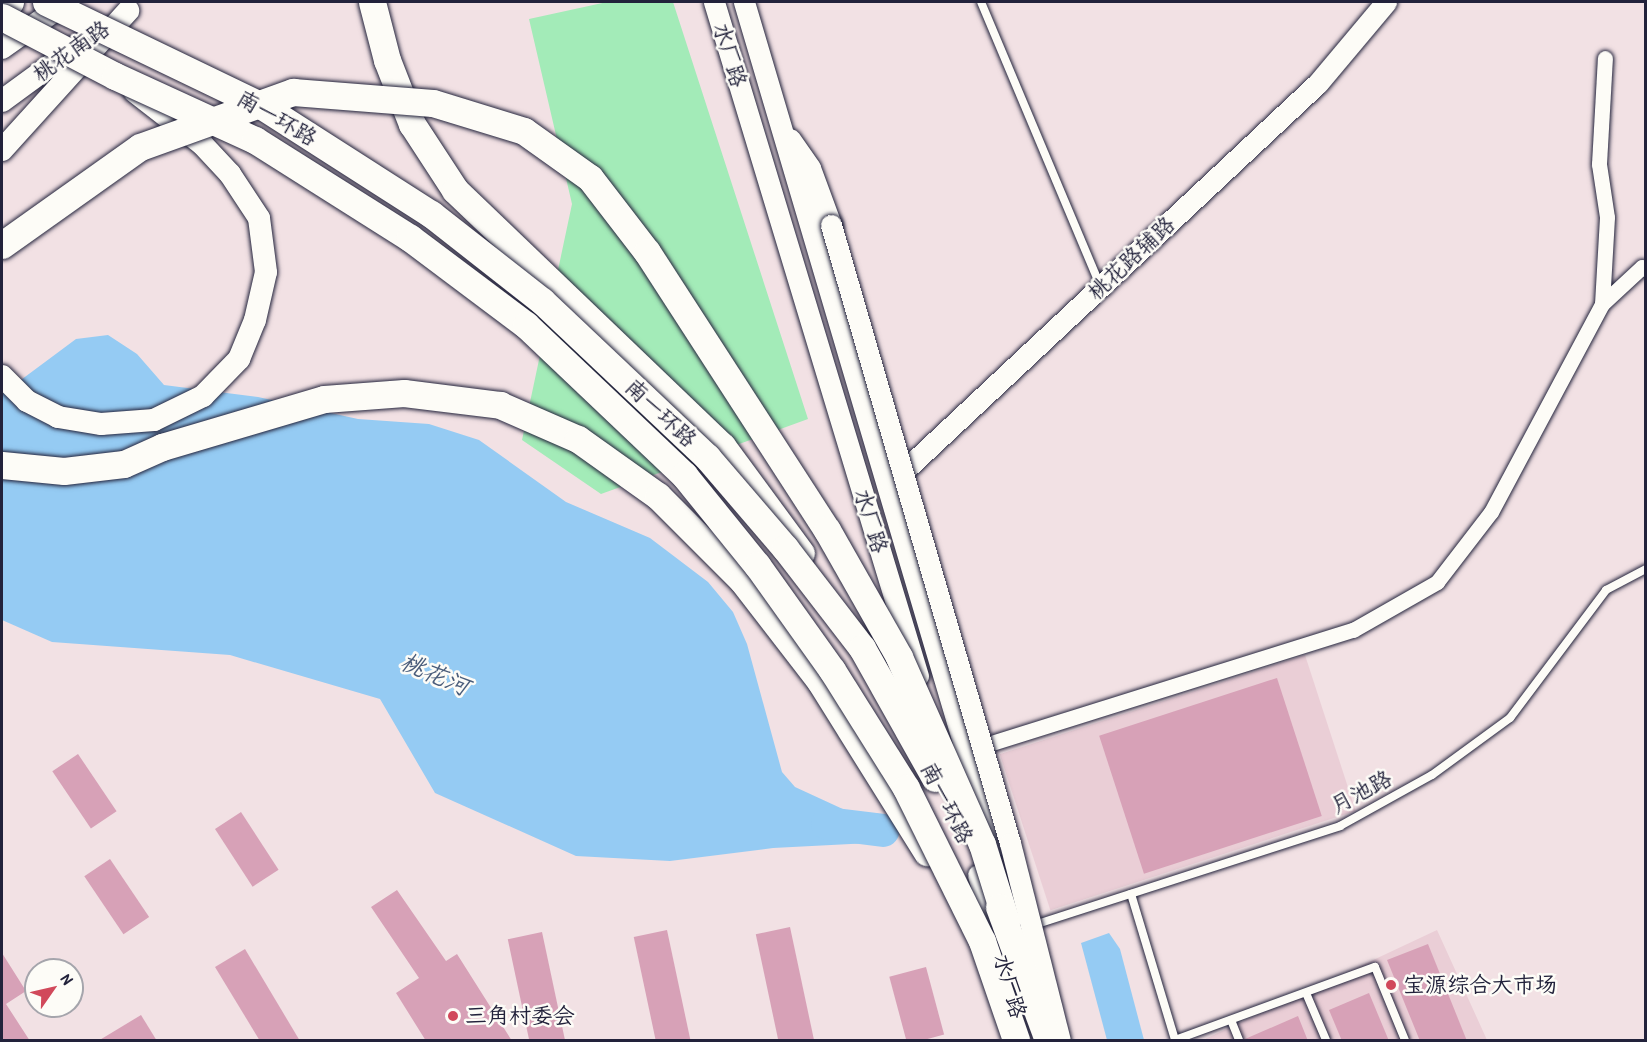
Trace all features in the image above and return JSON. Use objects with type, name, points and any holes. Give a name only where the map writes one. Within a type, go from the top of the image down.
[{"type":"highway","points":[[2,6],[10,2]]},
{"type":"highway","points":[[372,2],[387,60],[412,124],[455,190],[722,446],[780,520],[862,648]]},
{"type":"highway","name":"南一环路","points":[[52,4],[262,106],[431,214],[542,301],[707,457],[785,548],[862,648],[930,766],[1012,925],[1049,1041]]},
{"type":"highway","name":"南一环路","points":[[2,17],[115,76],[255,140],[410,238],[526,325],[684,475],[757,565],[832,670],[906,788],[982,941],[1016,1041]]},
{"type":"highway","points":[[2,245],[140,147],[293,92],[433,103],[524,132],[590,178],[647,252],[827,530],[899,657],[982,844],[1012,925]]},
{"type":"highway","points":[[2,482],[63,471],[124,464],[162,447],[324,399],[404,393],[500,405],[578,439],[658,496],[742,580],[820,681],[982,941]]},
{"type":"highway","points":[[2,465],[63,471]]},
{"type":"main road","name":"桃花南路","points":[[2,48],[25,32],[52,4]]},
{"type":"main road","name":"桃花南路","points":[[2,101],[135,6]]},
{"type":"main road","points":[[2,150],[135,6]]},
{"type":"main road","points":[[2,376],[27,401],[58,417],[101,424],[153,420],[203,396],[239,359],[255,320],[266,272],[259,218],[230,174],[202,144],[115,76]]},
{"type":"street","name":"水厂路","points":[[714,2],[867,506],[1025,1041]]},
{"type":"street","name":"水厂路","points":[[744,2],[887,487],[1012,925]]},
{"type":"street","name":"桃花路辅路","points":[[867,506],[1318,83],[1386,2]]},
{"type":"street","points":[[52,4],[93,36]]},
{"type":"street","points":[[2,17],[62,57]]},
{"type":"street","points":[[1602,304],[1607,217],[1599,164],[1605,58]]},
{"type":"street","points":[[779,124],[810,168],[831,225],[982,746],[1060,1041]]},
{"type":"street","points":[[982,746],[1353,630],[1437,582],[1491,512],[1602,304],[1642,267],[1646,269]]},
{"type":"lane","points":[[981,2],[1100,286]]},
{"type":"lane","name":"月池路","points":[[1012,925],[1131,894],[1340,826],[1432,775],[1510,718],[1606,590],[1646,569]]},
{"type":"lane","points":[[1131,894],[1175,1041],[1375,968],[1405,1041]]},
{"type":"lane","points":[[1306,993],[1326,1041]]},
{"type":"lane","points":[[1231,1020],[1239,1041]]},
{"type":"shaded area","points":[[1305,655],[1356,811],[1050,910],[1000,754]]},
{"type":"shaded area","name":"宝源综合大市场","points":[[1437,930],[1487,1040],[1203,1040]]},
{"type":"green space","points":[[607,2],[673,2],[808,419],[601,494],[522,440],[572,204],[529,19]]},
{"type":"water","points":[[108,335],[137,354],[164,385],[258,397],[358,419],[429,424],[479,440],[566,502],[650,538],[708,582],[733,612],[747,644],[782,772],[795,787],[871,822],[870,843],[773,848],[670,861],[576,856],[435,793],[380,699],[230,655],[52,642],[2,620],[2,394],[76,339]]},
{"type":"water","points":[[1109,933],[1120,949],[1144,1040],[1107,1040],[1081,943]]},
{"type":"building","points":[[1277,678],[1322,816],[1144,874],[1099,736]]},
{"type":"building","points":[[78,754],[117,811],[91,829],[52,771]]},
{"type":"building","points":[[241,812],[279,870],[253,887],[215,829]]},
{"type":"building","points":[[110,859],[149,917],[123,934],[84,876]]},
{"type":"building","points":[[397,890],[446,961],[457,954],[512,1041],[426,1041],[396,993],[419,978],[371,907]]},
{"type":"building","points":[[790,927],[814,1040],[778,1040],[756,934]]},
{"type":"building","points":[[667,930],[690,1040],[656,1040],[634,937]]},
{"type":"building","points":[[542,932],[565,1040],[529,1040],[508,939]]},
{"type":"building","points":[[1428,944],[1467,1041],[1420,1041],[1387,960]]},
{"type":"building","points":[[245,949],[300,1041],[260,1041],[215,967]]},
{"type":"building","points":[[2,953],[24,988],[24,992],[6,1004],[30,1041],[2,1041]]},
{"type":"building","points":[[926,967],[944,1035],[924,1040],[906,1040],[889,977]]},
{"type":"building","points":[[1369,993],[1389,1041],[1342,1041],[1329,1010]]},
{"type":"building","points":[[141,1015],[157,1041],[98,1041]]},
{"type":"building","points":[[1298,1016],[1308,1041],[1245,1041],[1245,1039]]},
{"type":"waterway","name":"桃花河","points":[[827,823],[883,830]]},
{"type":"place","name":"宝源综合大市场","points":[[1391,985]]},
{"type":"place","name":"三角村委会","points":[[453,1016]]}]
